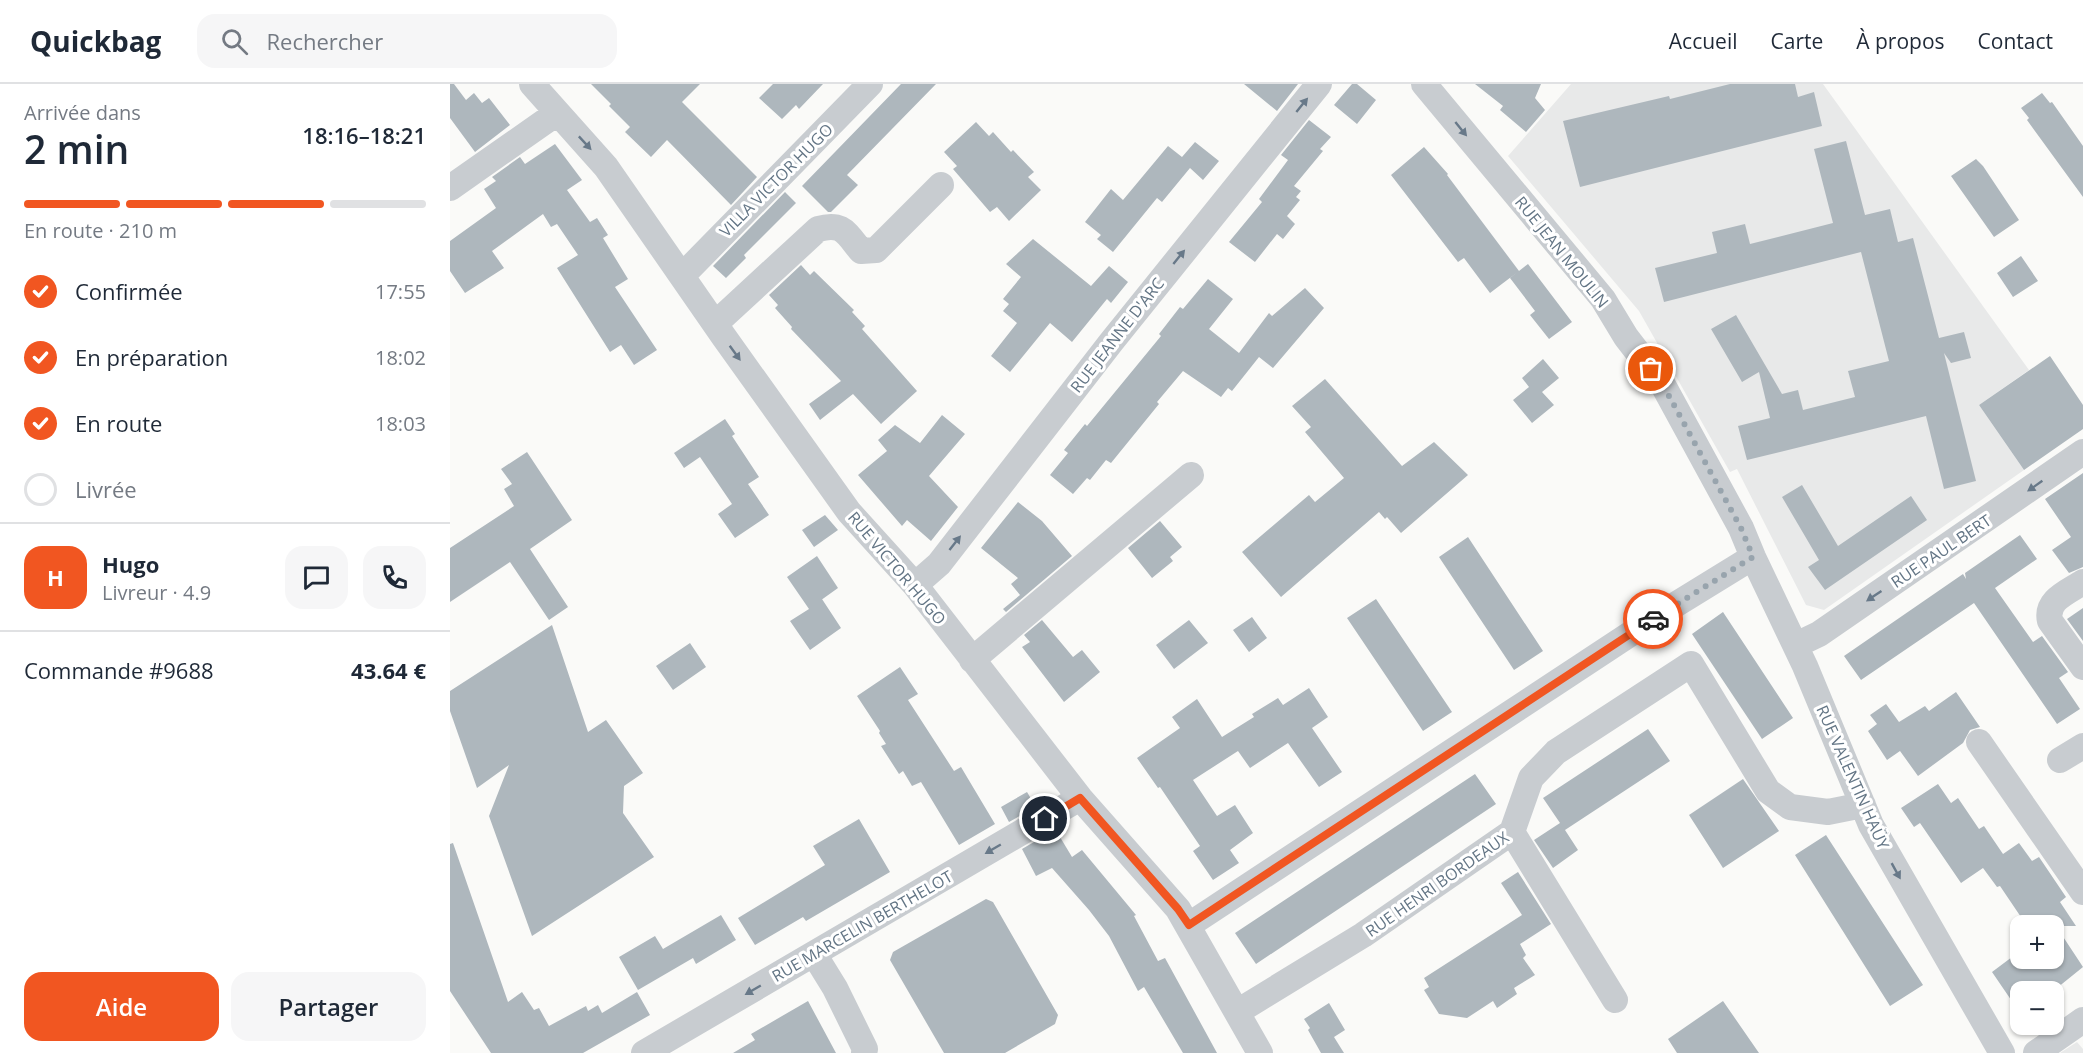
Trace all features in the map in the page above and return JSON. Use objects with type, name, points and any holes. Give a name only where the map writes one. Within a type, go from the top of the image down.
[{"type":"street","name":"RUE VICTOR HUGO","points":[[532,84],[606,167],[849,512],[915,585],[1080,798],[1178,909],[1260,1053]]},
{"type":"street","name":"VILLA VICTOR HUGO","points":[[682,276],[870,84]]},
{"type":"street","name":"RUE JEANNE D'ARC","points":[[915,585],[939,564],[1112,341],[1319,84]]},
{"type":"street","name":"RUE JEAN MOULIN","points":[[1424,84],[1603,299],[1626,337],[1663,385],[1741,528],[1753,557]]},
{"type":"street","points":[[450,188],[557,113]]},
{"type":"street","points":[[715,324],[818,229],[831,225],[844,230],[861,250],[876,250],[941,185]]},
{"type":"street","name":"RUE PAUL BERT","points":[[1796,645],[1819,634],[2083,452]]},
{"type":"street","points":[[972,660],[1191,475]]},
{"type":"street","points":[[1189,925],[1617,642],[1753,557]]},
{"type":"street","name":"RUE VALENTIN HAÜY","points":[[1753,557],[1796,645],[1871,825],[2002,1053]]},
{"type":"street","points":[[2083,582],[2052,603],[2048,612],[2050,621],[2083,667]]},
{"type":"street","name":"RUE HENRI BORDEAUX","points":[[1237,1012],[1363,935],[1512,832],[1531,778],[1556,752],[1691,664],[1768,791],[1790,807],[1828,812],[1863,805]]},
{"type":"street","points":[[1979,742],[2083,892]]},
{"type":"street","points":[[2060,760],[2083,746]]},
{"type":"street","name":"RUE MARCELIN BERTHELOT","points":[[644,1053],[1080,798]]},
{"type":"street","points":[[1512,832],[1615,1000]]},
{"type":"street","points":[[814,954],[835,988],[865,1049],[864,1053]]},
{"type":"street","points":[[2036,1053],[2083,1020]]},
{"type":"shaded area","points":[[1571,84],[1823,84],[2029,370],[1979,405],[2024,470],[1824,610],[1806,605],[1737,469],[1730,472],[1639,311],[1508,156]]},
{"type":"shaded area","points":[[2077,1042],[2083,1049],[2083,1053],[2060,1053]]},
{"type":"building","points":[[450,84],[454,84],[466,100],[474,93],[482,103],[489,98],[510,125],[475,152],[450,118]]},
{"type":"building","points":[[591,84],[700,84],[682,102],[757,177],[731,205],[667,140],[651,157],[625,132],[630,127]]},
{"type":"building","points":[[773,84],[823,84],[799,109],[796,105],[782,119],[759,98]]},
{"type":"building","points":[[901,84],[936,84],[847,175],[858,185],[831,212],[828,212],[802,186]]},
{"type":"building","points":[[1244,84],[1298,84],[1277,111]]},
{"type":"building","points":[[1352,84],[1357,84],[1376,100],[1357,124],[1334,105]]},
{"type":"building","points":[[1475,84],[1541,84],[1535,98],[1545,110],[1526,132],[1500,110],[1503,106]]},
{"type":"building","points":[[1730,84],[1795,84],[1798,97],[1814,92],[1822,126],[1580,187],[1563,121]]},
{"type":"building","points":[[2042,93],[2050,103],[2052,102],[2083,146],[2083,197],[2027,120],[2029,118],[2021,108]]},
{"type":"building","points":[[1309,120],[1331,137],[1320,149],[1323,151],[1294,186],[1301,191],[1296,197],[1300,200],[1287,216],[1295,224],[1283,239],[1277,234],[1255,262],[1229,242],[1262,202],[1259,199],[1288,160],[1281,155]]},
{"type":"building","points":[[976,122],[989,136],[993,132],[1011,152],[1013,150],[1034,172],[1028,177],[1041,190],[1009,221],[997,207],[990,212],[953,169],[957,166],[944,152]]},
{"type":"building","points":[[1846,141],[1865,215],[1890,209],[1898,242],[1913,238],[1939,338],[1964,332],[1971,358],[1951,363],[1944,353],[1976,481],[1944,489],[1926,416],[1747,460],[1738,426],[1770,418],[1759,372],[1742,382],[1711,329],[1736,315],[1782,394],[1798,390],[1803,410],[1855,397],[1848,371],[1889,361],[1861,252],[1664,302],[1655,268],[1717,253],[1712,232],[1745,224],[1750,244],[1833,223],[1814,149]]},
{"type":"building","points":[[1195,142],[1219,161],[1203,180],[1190,168],[1162,202],[1157,198],[1113,252],[1097,239],[1101,235],[1085,222],[1111,189],[1123,200],[1168,146],[1182,157]]},
{"type":"building","points":[[555,144],[582,180],[567,190],[590,222],[597,218],[608,235],[603,238],[628,279],[615,287],[657,350],[634,365],[621,345],[610,352],[557,268],[578,255],[557,224],[551,227],[543,214],[492,251],[504,268],[465,293],[450,271],[450,241],[496,208],[484,189],[496,181],[492,177],[520,157],[525,164]]},
{"type":"building","points":[[1424,147],[1448,174],[1519,271],[1490,293],[1464,258],[1458,262],[1391,175]]},
{"type":"building","points":[[1976,159],[2019,220],[1994,237],[1951,176]]},
{"type":"building","points":[[785,192],[796,203],[744,255],[746,258],[726,278],[713,266]]},
{"type":"building","points":[[1033,239],[1091,286],[1109,266],[1128,282],[1111,303],[1107,299],[1072,342],[1050,323],[1010,372],[991,356],[1017,323],[1003,311],[1009,304],[1003,299],[1021,277],[1006,264]]},
{"type":"building","points":[[2021,256],[2038,281],[2013,297],[1997,273]]},
{"type":"building","points":[[1528,264],[1572,322],[1549,339],[1530,315],[1535,311],[1510,278]]},
{"type":"building","points":[[801,265],[810,275],[814,271],[854,310],[852,312],[865,326],[862,329],[917,391],[881,424],[853,394],[820,420],[809,404],[841,381],[791,329],[792,327],[775,308],[778,305],[769,295]]},
{"type":"building","points":[[1208,279],[1233,299],[1209,329],[1239,353],[1269,313],[1272,316],[1305,288],[1324,308],[1273,368],[1259,357],[1232,391],[1228,388],[1221,397],[1183,371],[1111,463],[1106,460],[1090,480],[1087,478],[1073,494],[1050,475],[1068,453],[1064,450],[1085,424],[1087,426],[1161,336],[1159,334],[1180,307],[1183,309]]},
{"type":"building","points":[[2050,356],[2083,405],[2083,429],[2024,470],[1979,405]]},
{"type":"building","points":[[1543,359],[1559,378],[1542,392],[1554,405],[1532,423],[1513,400],[1529,387],[1522,378]]},
{"type":"building","points":[[1325,379],[1402,466],[1434,442],[1468,475],[1401,533],[1387,517],[1385,519],[1379,512],[1281,597],[1242,552],[1309,495],[1315,502],[1344,478],[1305,432],[1311,427],[1292,406]]},
{"type":"building","points":[[942,415],[965,434],[929,476],[958,507],[931,541],[907,520],[902,526],[858,475],[887,451],[878,440],[895,425],[920,443]]},
{"type":"building","points":[[725,419],[735,434],[732,436],[759,477],[748,484],[769,515],[735,538],[718,514],[732,504],[700,457],[684,468],[674,453]]},
{"type":"building","points":[[527,452],[572,520],[530,549],[568,607],[549,620],[510,562],[450,602],[450,548],[514,506],[504,489],[512,484],[501,469]]},
{"type":"building","points":[[2083,473],[2083,567],[2069,573],[2052,550],[2071,537],[2045,499]]},
{"type":"building","points":[[1802,485],[1838,546],[1911,496],[1927,520],[1825,590],[1808,567],[1819,560],[1782,497]]},
{"type":"building","points":[[1018,502],[1042,521],[1072,556],[1006,612],[1003,609],[1020,595],[1011,584],[1018,578],[981,548]]},
{"type":"building","points":[[825,515],[838,530],[814,547],[802,530]]},
{"type":"building","points":[[1160,521],[1182,547],[1170,557],[1173,561],[1152,578],[1128,548]]},
{"type":"building","points":[[2020,535],[2037,559],[1995,588],[2033,642],[2042,636],[2068,672],[2059,678],[2080,709],[2057,724],[1974,603],[1861,680],[1844,656],[1963,574],[1966,579],[1965,573]]},
{"type":"building","points":[[1468,537],[1543,651],[1514,670],[1439,557]]},
{"type":"building","points":[[817,556],[838,588],[822,599],[841,628],[810,650],[790,621],[809,609],[787,577]]},
{"type":"building","points":[[1376,599],[1452,712],[1423,731],[1347,618]]},
{"type":"building","points":[[2083,608],[2083,641],[2067,619]]},
{"type":"building","points":[[1723,612],[1793,718],[1762,739],[1692,634]]},
{"type":"building","points":[[1252,617],[1267,638],[1249,652],[1233,630]]},
{"type":"building","points":[[1042,620],[1073,657],[1082,650],[1100,672],[1064,702],[1022,647],[1030,642],[1024,635]]},
{"type":"building","points":[[1189,620],[1208,643],[1174,669],[1156,645]]},
{"type":"building","points":[[552,625],[588,732],[606,720],[643,773],[624,786],[623,813],[654,857],[532,936],[489,816],[509,765],[477,788],[450,711],[450,691]]},
{"type":"building","points":[[690,643],[706,667],[673,690],[656,666]]},
{"type":"building","points":[[900,667],[918,694],[908,700],[954,771],[961,767],[995,824],[959,845],[921,782],[912,786],[903,771],[899,774],[881,746],[886,744],[880,731],[857,696]]},
{"type":"building","points":[[1309,688],[1328,717],[1312,728],[1342,772],[1319,787],[1288,743],[1250,768],[1238,751],[1193,780],[1217,816],[1235,805],[1253,833],[1230,850],[1239,863],[1213,880],[1193,851],[1200,846],[1160,787],[1158,788],[1137,758],[1180,728],[1172,717],[1197,699],[1222,737],[1254,717],[1252,714],[1278,698],[1283,705]]},
{"type":"building","points":[[1956,692],[1980,727],[1970,730],[1963,743],[1918,776],[1900,751],[1887,760],[1868,731],[1877,724],[1870,715],[1886,704],[1899,722],[1925,706],[1929,711]]},
{"type":"building","points":[[1648,729],[1670,761],[1565,830],[1578,850],[1553,868],[1534,840],[1560,823],[1543,798]]},
{"type":"building","points":[[1475,774],[1496,804],[1256,964],[1235,933]]},
{"type":"building","points":[[1743,779],[1779,831],[1723,868],[1689,815]]},
{"type":"building","points":[[1938,784],[1951,803],[1958,798],[1979,829],[1984,826],[2003,854],[2019,843],[2032,861],[2039,857],[2066,897],[2060,902],[2076,926],[2064,926],[2064,915],[2020,915],[2000,886],[1997,887],[1983,868],[1961,883],[1920,823],[1914,827],[1901,808]]},
{"type":"building","points":[[1027,792],[1036,807],[1009,822],[1001,807]]},
{"type":"building","points":[[859,819],[890,872],[806,921],[803,917],[755,945],[738,918],[825,865],[813,846]]},
{"type":"building","points":[[1051,832],[1052,835],[1057,832],[1072,857],[1082,850],[1136,915],[1134,916],[1158,961],[1165,958],[1217,1053],[1183,1053],[1144,987],[1138,991],[1109,936],[1089,910],[1052,868],[1036,876],[1022,849]]},
{"type":"building","points":[[1826,835],[1923,985],[1890,1006],[1795,855]]},
{"type":"building","points":[[453,843],[508,1002],[522,992],[534,1010],[539,1008],[549,1026],[586,1006],[588,1011],[598,1005],[602,1013],[637,992],[650,1015],[583,1053],[491,1053],[450,991],[450,844]]},
{"type":"building","points":[[1518,872],[1551,924],[1520,944],[1526,955],[1523,958],[1535,975],[1514,988],[1517,994],[1497,1008],[1493,1001],[1467,1018],[1439,1014],[1424,990],[1429,987],[1424,978],[1522,915],[1501,883]]},
{"type":"building","points":[[986,899],[993,902],[1058,1015],[1055,1024],[1005,1053],[944,1053],[890,960],[893,952]]},
{"type":"building","points":[[721,915],[736,940],[696,964],[693,958],[638,990],[619,957],[655,936],[663,949]]},
{"type":"building","points":[[2064,938],[2083,967],[2064,982],[2010,981],[2010,998],[1992,972],[2010,958],[2010,969],[2064,969]]},
{"type":"building","points":[[808,1001],[836,1053],[733,1053],[755,1040],[751,1034]]},
{"type":"building","points":[[1723,1001],[1759,1053],[1677,1053],[1668,1039]]},
{"type":"building","points":[[1329,1003],[1345,1030],[1334,1037],[1344,1053],[1321,1053],[1304,1019]]},
{"type":"way so far","points":[[1651,369],[1663,385],[1741,528],[1753,557],[1653,619]]},
{"type":"route","points":[[1045,819],[1080,798],[1178,909],[1189,925],[1653,619]]}]
